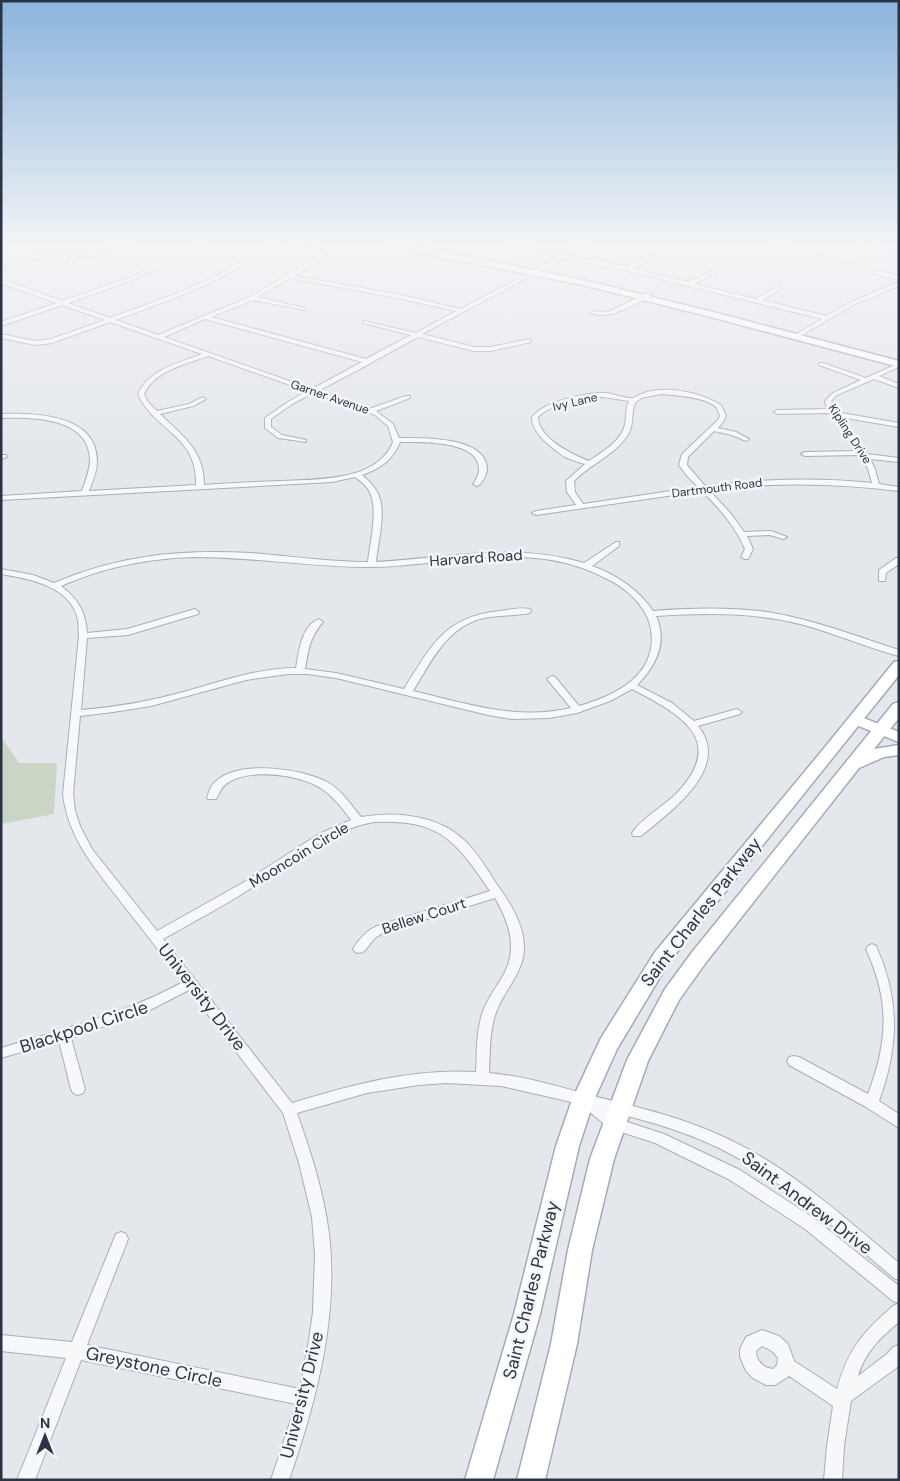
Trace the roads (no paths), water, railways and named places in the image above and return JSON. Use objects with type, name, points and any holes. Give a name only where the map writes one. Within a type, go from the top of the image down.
[{"type":"main road","points":[[723,315],[899,358]]},
{"type":"main road","points":[[799,335],[899,365]]},
{"type":"main road","name":"Saint Charles Parkway","points":[[479,1480],[522,1334],[564,1159],[583,1099],[620,1023],[662,957],[899,665]]},
{"type":"main road","name":"Saint Charles Parkway","points":[[531,1480],[564,1344],[580,1250],[602,1159],[616,1116],[638,1060],[672,995],[742,902],[852,765],[888,726],[899,707]]},
{"type":"main road","points":[[859,716],[888,726],[899,738]]},
{"type":"main road","points":[[852,765],[872,755],[899,750]]},
{"type":"street","points":[[1,324],[29,315]]},
{"type":"street","name":"Garner Avenue","points":[[97,315],[370,411],[381,416],[391,425],[397,440]]},
{"type":"street","points":[[1,336],[41,344],[124,315]]},
{"type":"street","points":[[158,336],[213,315]]},
{"type":"street","points":[[304,440],[276,435],[268,428],[267,421],[277,411],[454,315]]},
{"type":"street","points":[[814,315],[826,318]]},
{"type":"street","points":[[799,335],[831,315]]},
{"type":"street","points":[[207,318],[369,362]]},
{"type":"street","points":[[364,322],[474,349],[491,349],[529,341]]},
{"type":"street","points":[[200,488],[199,467],[195,453],[142,398],[144,386],[161,374],[208,354]]},
{"type":"street","points":[[822,364],[899,386]]},
{"type":"street","name":"Kipling Drive","points":[[876,486],[874,475],[864,454],[828,403],[831,396],[899,365]]},
{"type":"street","points":[[581,507],[571,492],[570,482],[603,456],[625,434],[630,425],[630,406],[634,400],[662,392],[702,397],[715,403],[723,412],[721,421],[683,459],[686,472],[704,489],[742,534],[749,549],[745,557]]},
{"type":"street","name":"Ivy Lane","points":[[591,464],[569,456],[556,445],[537,427],[536,416],[542,411],[557,405],[593,396],[610,396],[634,400]]},
{"type":"street","points":[[370,411],[408,397]]},
{"type":"street","points":[[157,413],[196,403],[203,399]]},
{"type":"street","points":[[777,412],[833,412],[899,425]]},
{"type":"street","points":[[1,416],[46,419],[67,424],[83,433],[88,440],[93,456],[93,467],[85,493]]},
{"type":"street","points":[[712,429],[734,433],[746,439]]},
{"type":"street","points":[[1,498],[321,482],[356,474],[376,466],[387,459],[396,448],[397,440],[444,442],[471,451],[480,457],[483,464],[482,473],[477,484]]},
{"type":"street","points":[[805,454],[864,454],[899,460]]},
{"type":"street","points":[[356,474],[372,489],[375,496],[376,517],[372,564]]},
{"type":"street","name":"Dartmouth Road","points":[[536,513],[704,489],[786,481],[822,481],[899,489]]},
{"type":"street","points":[[742,534],[771,533],[783,537]]},
{"type":"street","points":[[586,566],[616,544]]},
{"type":"street","name":"Harvard Road","points":[[54,586],[108,564],[155,556],[250,556],[329,563],[372,564],[508,553],[547,556],[586,566],[620,582],[637,596],[654,622],[656,645],[650,665],[632,686],[606,700],[577,710],[540,716],[509,716],[334,675],[300,671],[263,673],[234,679],[159,702],[118,709],[75,713]]},
{"type":"street","points":[[882,579],[882,572],[899,560]]},
{"type":"street","name":"University Drive","points":[[1,571],[29,576],[54,586],[65,593],[77,606],[82,619],[83,636],[68,794],[75,826],[88,851],[289,1110],[312,1183],[323,1252],[318,1340],[295,1439],[280,1480]]},
{"type":"street","points":[[407,692],[445,637],[460,624],[482,617],[527,611]]},
{"type":"street","points":[[650,614],[718,611],[769,615],[822,627],[899,653]]},
{"type":"street","points":[[83,636],[128,632],[195,612]]},
{"type":"street","points":[[300,671],[308,636],[312,628],[319,622]]},
{"type":"street","points":[[552,679],[577,710]]},
{"type":"street","points":[[632,686],[672,708],[692,724],[703,740],[705,754],[703,764],[695,778],[672,805],[637,833]]},
{"type":"street","points":[[692,724],[737,712]]},
{"type":"street","points":[[212,797],[218,786],[234,777],[260,772],[290,773],[323,784],[336,794],[358,821]]},
{"type":"street","name":"Mooncoin Circle","points":[[154,938],[235,894],[330,833],[358,821],[386,818],[410,820],[448,833],[462,844],[497,893],[513,922],[518,949],[512,971],[488,1013],[482,1078]]},
{"type":"street","name":"Bellew Court","points":[[358,949],[371,934],[381,929],[497,893]]},
{"type":"street","points":[[870,1103],[887,1062],[894,1010],[890,983],[882,962],[872,949]]},
{"type":"street","name":"Blackpool Circle","points":[[1,1053],[142,1009],[191,983]]},
{"type":"street","points":[[64,1034],[78,1089]]},
{"type":"street","points":[[794,1061],[870,1103],[899,1122]]},
{"type":"street","points":[[289,1110],[380,1083],[434,1076],[482,1078],[525,1085],[583,1099]]},
{"type":"street","name":"Saint Andrew Drive","points":[[583,1099],[735,1175],[810,1224],[899,1296]]},
{"type":"street","name":"Saint Andrew Drive","points":[[616,1116],[698,1131],[743,1153],[788,1185],[899,1272]]},
{"type":"street","points":[[26,1480],[120,1239]]},
{"type":"street","points":[[833,1480],[836,1442],[844,1399],[855,1362],[867,1340],[899,1311]]},
{"type":"street","name":"Greystone Circle","points":[[1,1343],[77,1352],[305,1398]]},
{"type":"street","points":[[844,1399],[893,1360],[899,1353]]},
{"type":"street","points":[[785,1364],[844,1399]]}]
